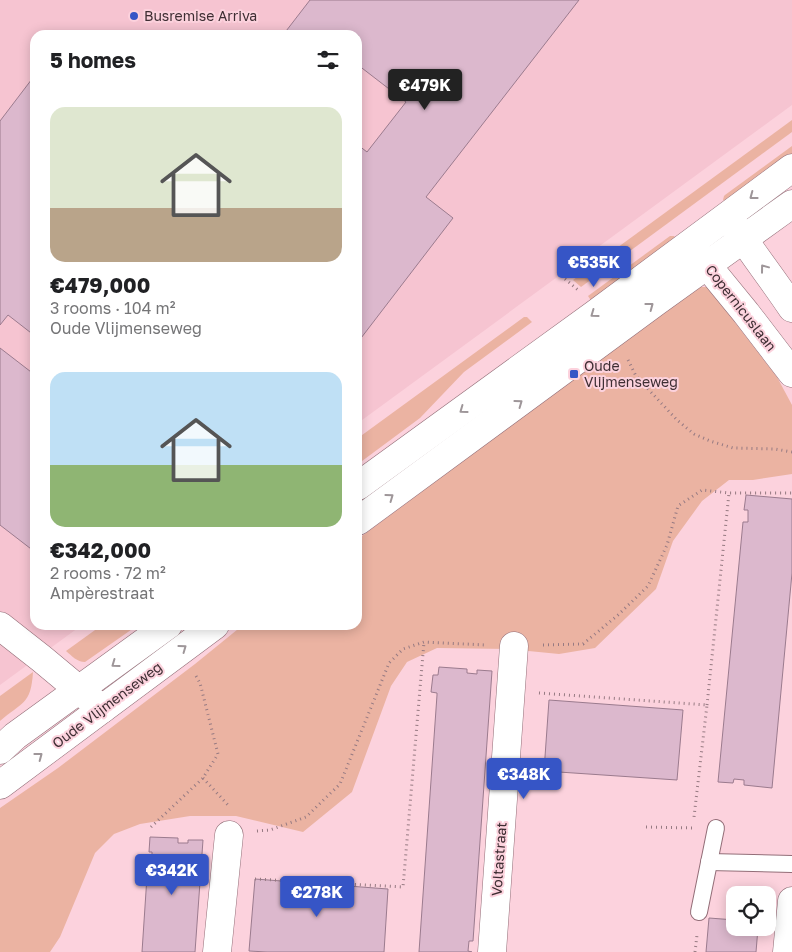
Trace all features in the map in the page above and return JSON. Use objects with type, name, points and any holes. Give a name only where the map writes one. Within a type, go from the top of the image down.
[{"type":"street","points":[[362,483],[792,168]]},
{"type":"street","points":[[362,518],[792,204]]},
{"type":"street","points":[[728,215],[743,240],[771,276],[792,308]]},
{"type":"street","name":"Copernicuslaan","points":[[689,244],[792,374]]},
{"type":"street","points":[[0,626],[102,709]]},
{"type":"street","name":"Oude Vlijmenseweg","points":[[0,750],[15,736],[161,630]]},
{"type":"street","name":"Oude Vlijmenseweg","points":[[0,785],[208,630]]},
{"type":"street","name":"Voltastraat","points":[[492,952],[514,646]]},
{"type":"street","points":[[217,952],[229,834]]},
{"type":"street","points":[[787,952],[791,917]]},
{"type":"lane","points":[[699,912],[716,828]]},
{"type":"lane","points":[[709,862],[792,864]]},
{"type":"path","points":[[565,280],[582,294],[595,314]]},
{"type":"path","points":[[611,335],[626,355],[636,376],[676,420],[694,434],[733,448],[775,449],[792,452]]},
{"type":"path","points":[[694,818],[730,493]]},
{"type":"path","points":[[224,877],[403,887],[424,642]]},
{"type":"path","points":[[151,827],[202,778],[218,754],[200,683],[179,651]]},
{"type":"path","points":[[511,691],[707,705]]},
{"type":"path","points":[[646,827],[716,828]]},
{"type":"shaded area","points":[[0,0],[792,0],[792,105],[362,420],[362,30],[30,30],[30,630],[75,630],[0,685]]},
{"type":"shaded area","points":[[792,120],[792,132],[581,287],[573,280]]},
{"type":"shaded area","points":[[792,146],[792,160],[726,203],[723,200],[725,195]]},
{"type":"shaded area","points":[[670,236],[674,236],[678,241],[594,305],[588,296]]},
{"type":"shaded area","points":[[696,287],[708,287],[777,377],[792,405],[792,474],[753,480],[729,480],[702,501],[673,541],[656,589],[595,648],[559,654],[508,649],[437,648],[407,662],[391,686],[352,792],[303,832],[236,816],[190,816],[140,824],[114,834],[95,853],[60,937],[50,952],[0,952],[0,808],[58,768],[237,630],[362,630],[362,536]]},
{"type":"shaded area","points":[[524,317],[527,317],[532,322],[464,372],[420,418],[362,461],[362,435]]},
{"type":"shaded area","points":[[95,630],[131,630],[85,662],[77,660],[66,651]]},
{"type":"shaded area","points":[[33,672],[30,691],[24,702],[0,721],[0,696]]},
{"type":"building","points":[[310,0],[579,0],[426,197],[453,218],[362,337],[362,148],[367,152],[406,102],[362,68],[362,30],[287,30]]},
{"type":"building","points":[[30,82],[30,332],[8,315],[0,325],[0,121]]},
{"type":"building","points":[[0,348],[30,371],[30,548],[0,525]]},
{"type":"building","points":[[746,495],[792,499],[792,573],[772,788],[744,785],[744,780],[734,779],[733,783],[718,782],[743,522],[748,522],[748,510],[744,510]]},
{"type":"building","points":[[439,667],[467,669],[467,673],[477,674],[477,670],[492,671],[473,941],[469,941],[468,951],[472,952],[419,952],[437,695],[437,693],[431,692],[433,675],[438,675]]},
{"type":"building","points":[[549,700],[683,710],[677,780],[544,771]]},
{"type":"building","points":[[150,837],[178,838],[178,843],[188,843],[188,840],[203,840],[195,952],[142,952],[148,861],[152,862],[152,852],[149,852]]},
{"type":"building","points":[[255,879],[388,889],[384,952],[249,951]]},
{"type":"building","points":[[709,918],[726,919],[726,936],[757,936],[756,952],[706,952]]},
{"type":"place","name":"Busremise Arriva","points":[[134,16]]},
{"type":"place","name":"Oude Vlijmenseweg","points":[[574,374]]}]
